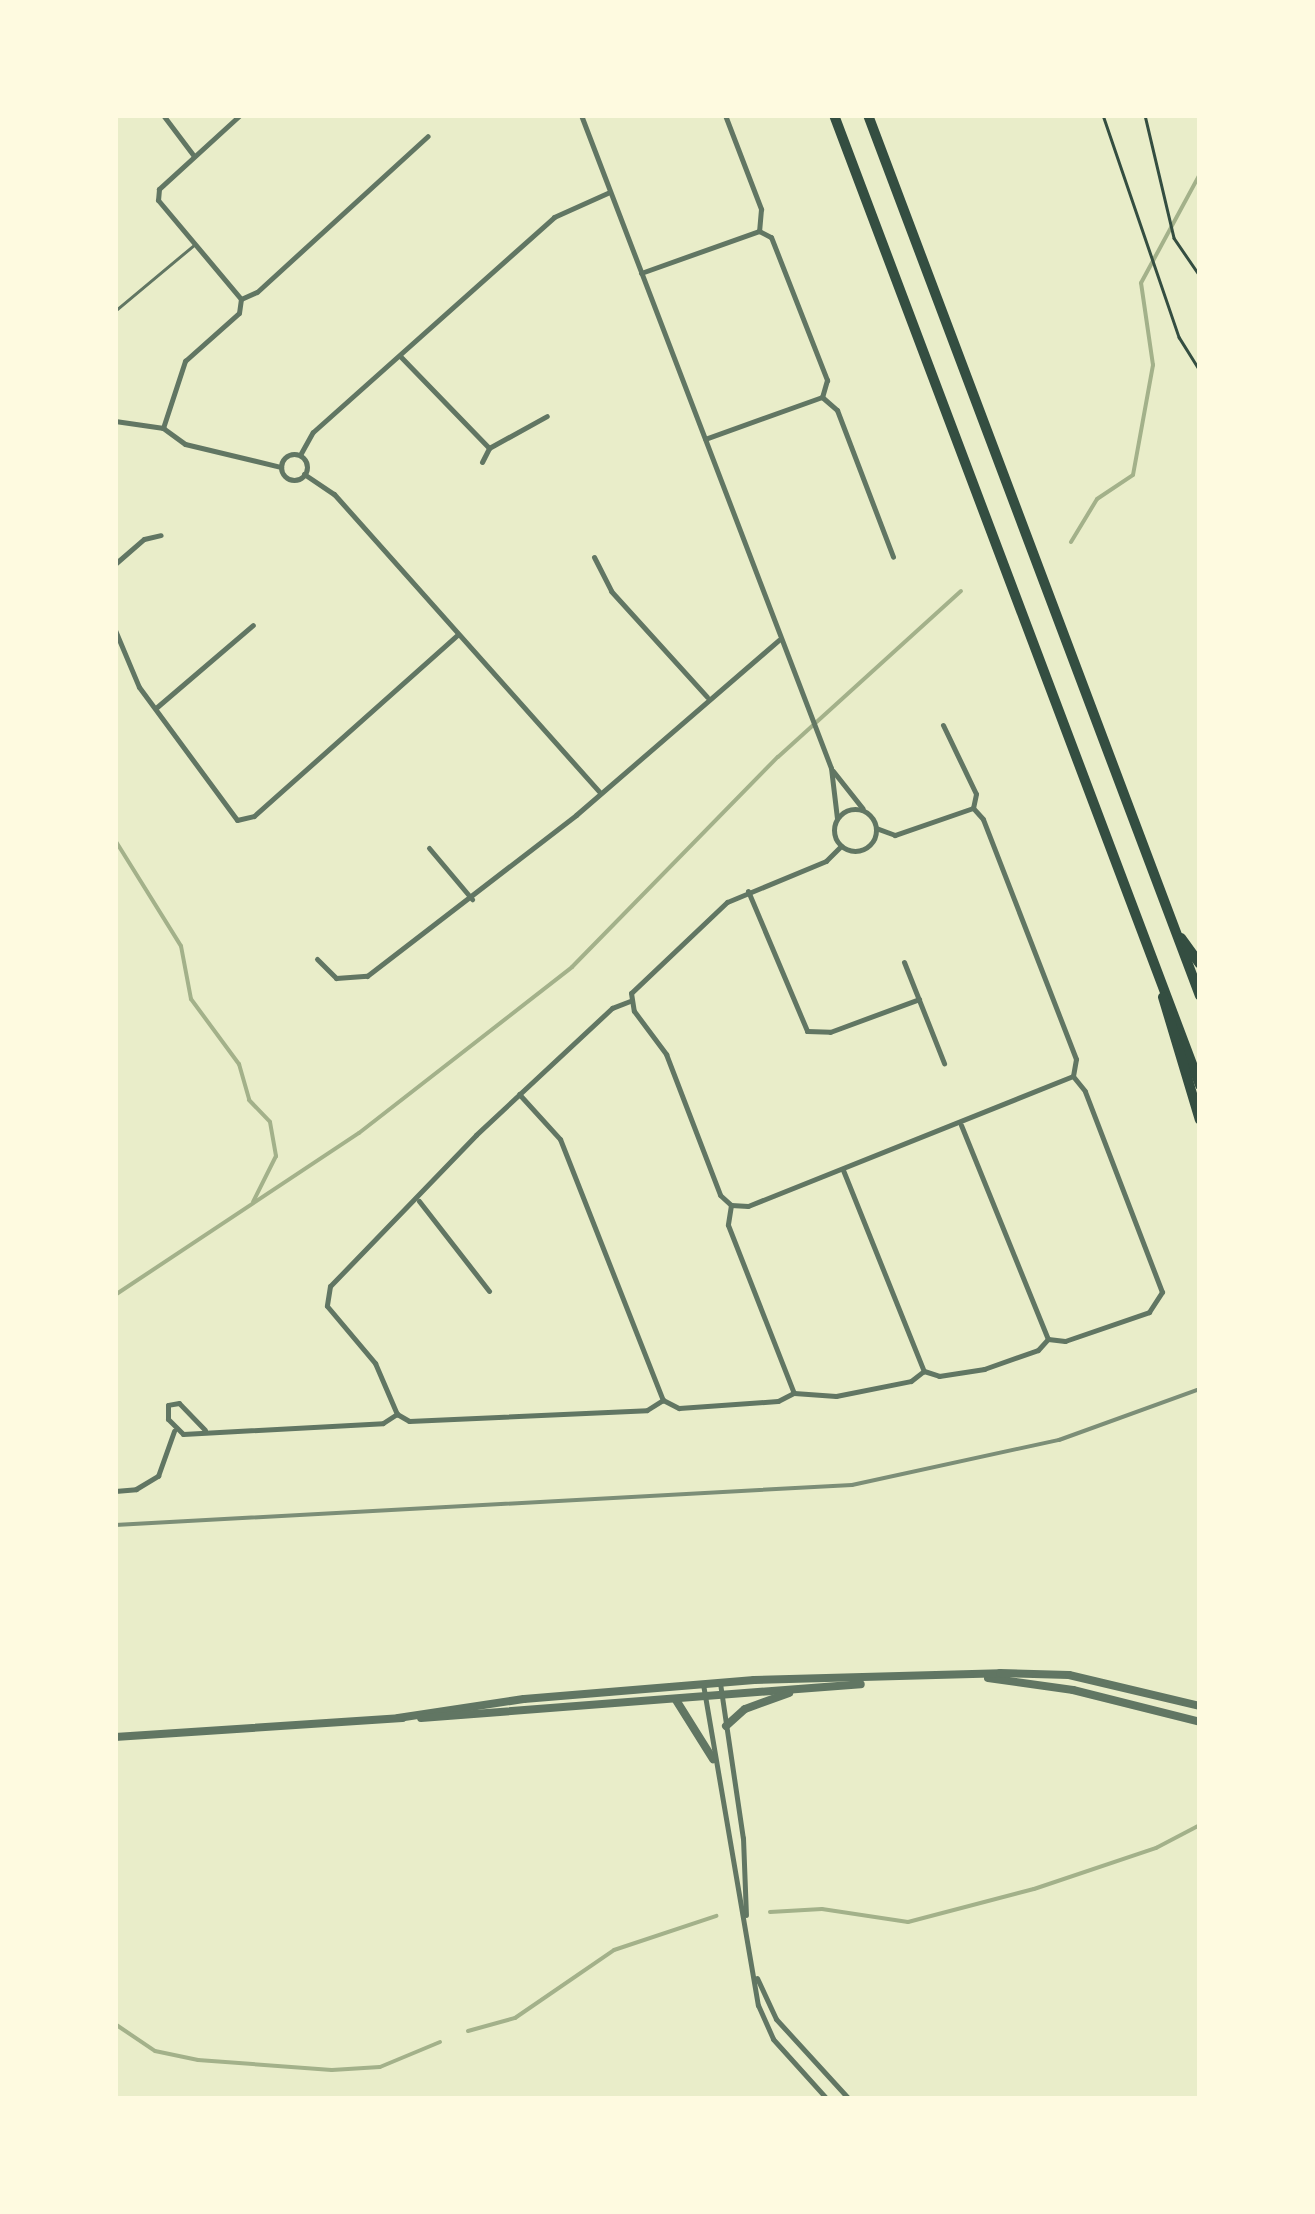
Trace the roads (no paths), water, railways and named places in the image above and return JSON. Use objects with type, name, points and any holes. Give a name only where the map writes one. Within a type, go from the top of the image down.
[{"type":"highway","points":[[834,115],[1200,1085]]},
{"type":"highway","points":[[868,115],[1200,996]]},
{"type":"highway","points":[[1176,934],[1200,964]]},
{"type":"highway","points":[[1161,981],[1164,1016],[1200,1120]]},
{"type":"street","points":[[164,115],[194,156]]},
{"type":"street","points":[[163,428],[185,361],[239,313],[241,298],[158,200],[159,188],[240,115]]},
{"type":"street","points":[[581,115],[831,768],[838,818],[834,829],[841,846]]},
{"type":"street","points":[[725,115],[760,209],[760,230]]},
{"type":"street","points":[[241,298],[257,292],[428,136]]},
{"type":"street","points":[[599,792],[334,494],[304,474],[300,455],[314,432],[554,217],[610,192]]},
{"type":"street","points":[[641,272],[760,230]]},
{"type":"street","points":[[760,230],[771,237],[826,380],[822,397]]},
{"type":"street","points":[[400,356],[489,448]]},
{"type":"street","points":[[706,439],[822,397]]},
{"type":"street","points":[[822,397],[838,410],[893,557]]},
{"type":"street","points":[[482,462],[489,448],[547,416]]},
{"type":"street","points":[[115,421],[163,428],[185,444],[281,466],[292,480],[304,474]]},
{"type":"street","points":[[281,466],[286,456],[300,455]]},
{"type":"street","points":[[115,564],[144,539],[161,535]]},
{"type":"street","points":[[594,558],[611,591],[708,697]]},
{"type":"street","points":[[156,708],[254,626]]},
{"type":"street","points":[[115,630],[140,687],[238,820],[254,816],[457,635]]},
{"type":"street","points":[[317,959],[336,978],[356,980],[472,899],[780,639]]},
{"type":"street","points":[[943,724],[976,794],[973,808]]},
{"type":"street","points":[[831,768],[876,828],[895,835],[973,808]]},
{"type":"street","points":[[973,808],[983,819],[1076,1059],[1073,1076],[1085,1092],[1162,1292],[1149,1312],[1064,1341],[1048,1339]]},
{"type":"street","points":[[838,818],[864,810]]},
{"type":"street","points":[[841,846],[864,849],[876,828]]},
{"type":"street","points":[[662,1400],[627,1411],[409,1421],[397,1414],[375,1363],[333,1318],[328,1298],[330,1286],[419,1201],[518,1094],[612,1008],[630,1001],[640,978],[748,891],[826,861],[841,846]]},
{"type":"street","points":[[429,848],[472,899]]},
{"type":"street","points":[[748,891],[807,1031],[830,1032],[919,999]]},
{"type":"street","points":[[904,962],[944,1063]]},
{"type":"street","points":[[630,1001],[666,1054],[720,1195],[731,1205],[748,1206],[961,1125],[1073,1076]]},
{"type":"street","points":[[518,1094],[560,1140],[662,1400],[678,1408],[778,1401],[794,1393],[836,1396],[912,1380],[924,1371]]},
{"type":"street","points":[[961,1125],[1048,1339]]},
{"type":"street","points":[[843,1170],[924,1371],[939,1376],[984,1368],[1038,1350],[1048,1339]]},
{"type":"street","points":[[419,1201],[490,1291]]},
{"type":"street","points":[[731,1205],[728,1225],[794,1393]]},
{"type":"street","points":[[115,1491],[136,1489],[158,1476],[174,1430],[166,1410],[174,1402],[205,1430]]},
{"type":"street","points":[[174,1430],[383,1423],[397,1414]]},
{"type":"street","points":[[964,1674],[1073,1690],[1200,1722]]},
{"type":"street","points":[[398,1718],[524,1698],[720,1682],[875,1680],[964,1674],[1070,1675],[1200,1706]]},
{"type":"street","points":[[115,1737],[798,1690],[875,1680]]},
{"type":"street","points":[[720,1682],[743,1838],[746,1928]]},
{"type":"street","points":[[703,1684],[713,1758],[764,2022],[828,2099]]},
{"type":"street","points":[[726,1726],[745,1709],[798,1690]]},
{"type":"street","points":[[674,1698],[687,1708],[713,1758]]},
{"type":"street","points":[[754,1970],[776,2020],[849,2099]]},
{"type":"lane","points":[[115,311],[194,246]]},
{"type":"waterway","points":[[1071,542],[1097,499],[1133,475],[1153,365],[1141,283],[1200,174]]},
{"type":"waterway","points":[[115,1295],[359,1133],[572,967],[778,757],[961,591]]},
{"type":"waterway","points":[[115,840],[181,946],[191,999],[239,1064],[249,1100],[270,1122],[276,1156],[253,1202]]},
{"type":"waterway","points":[[770,1912],[822,1909],[908,1922],[1034,1889],[1156,1848],[1200,1825]]},
{"type":"waterway","points":[[468,2031],[515,2018],[614,1950],[716,1916]]},
{"type":"waterway","points":[[115,2024],[155,2051],[198,2060],[332,2070],[380,2067],[440,2042]]},
{"type":"railway","points":[[115,1525],[852,1485],[1059,1440],[1200,1389]]}]
